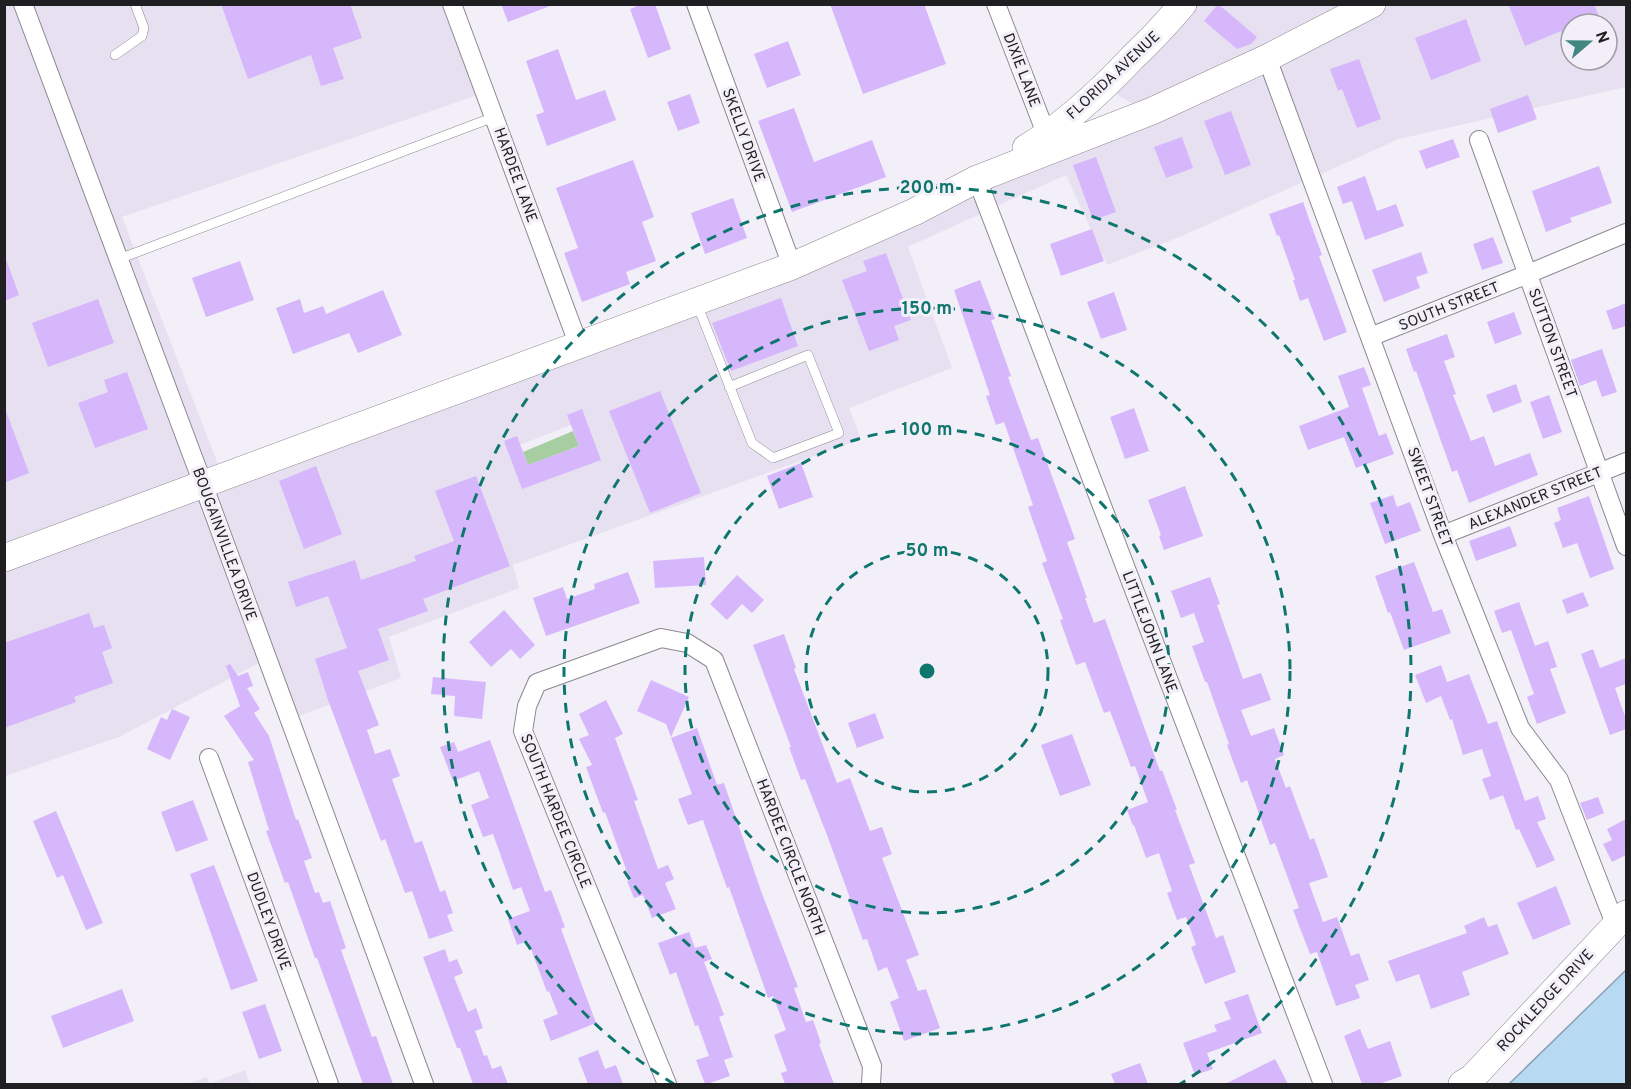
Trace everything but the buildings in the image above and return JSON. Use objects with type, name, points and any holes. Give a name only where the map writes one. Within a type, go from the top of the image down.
[{"type":"street","name":"BOUGAINVILLEA DRIVE","points":[[24,4],[424,1084]]},
{"type":"street","name":"HARDEE LANE","points":[[452,4],[579,346]]},
{"type":"street","name":"SKELLY DRIVE","points":[[696,4],[792,266]]},
{"type":"street","name":"DIXIE LANE","points":[[996,4],[1047,135]]},
{"type":"street","name":"FLORIDA AVENUE","points":[[977,179],[1047,135],[1099,92],[1183,4]]},
{"type":"street","points":[[4,558],[792,266],[914,212],[977,179],[1152,111],[1268,58],[1372,4]]},
{"type":"street","name":"SWEET STREET","points":[[1268,58],[1443,535],[1520,728],[1558,780],[1621,919]]},
{"type":"street","points":[[1099,92],[1127,112],[1152,111]]},
{"type":"street","name":"SUTTON STREET","points":[[1479,140],[1626,546]]},
{"type":"street","name":"LITTLEJOHN LANE","points":[[977,179],[1323,1084]]},
{"type":"street","name":"SOUTH STREET","points":[[1370,336],[1626,233]]},
{"type":"street","name":"ALEXANDER STREET","points":[[1443,535],[1626,462]]},
{"type":"street","name":"SOUTH HARDEE CIRCLE","points":[[667,1084],[523,731],[527,706],[537,683],[661,638],[687,643]]},
{"type":"street","name":"HARDEE CIRCLE NORTH","points":[[687,643],[714,660],[872,1066],[871,1084]]},
{"type":"street","name":"DUDLEY DRIVE","points":[[209,758],[328,1084]]},
{"type":"street","name":"ROCKLEDGE DRIVE","points":[[1462,1084],[1472,1078],[1621,919]]},
{"type":"lane","points":[[115,55],[142,36],[144,28],[135,4]]},
{"type":"lane","points":[[119,259],[494,117]]},
{"type":"lane","points":[[696,302],[729,387],[752,443],[773,458],[839,433],[808,355],[729,387]]},
{"type":"shaded area","points":[[13,4],[191,479],[5,549],[4,5]]},
{"type":"shaded area","points":[[33,5],[442,5],[481,110],[475,96],[122,217],[220,469],[209,473]]},
{"type":"shaded area","points":[[1194,5],[1354,5],[1150,103],[1131,103],[1112,91]]},
{"type":"shaded area","points":[[1390,5],[1626,5],[1626,87],[1399,139],[1321,174],[1279,62]]},
{"type":"shaded area","points":[[1262,70],[1303,182],[1182,236],[1107,265],[1066,175],[997,206],[989,183]]},
{"type":"shaded area","points":[[972,191],[980,214],[908,247],[952,368],[849,408],[861,439],[513,565],[519,588],[389,637],[401,678],[299,716],[215,488]],"holes":[[[573,424],[581,453],[515,454],[520,445]]]},
{"type":"shaded area","points":[[197,495],[259,663],[119,737],[5,776],[5,567]]},
{"type":"shaded area","points":[[245,1070],[250,1084],[209,1084]]},
{"type":"shaded area","points":[[207,1077],[209,1084],[187,1084]]},
{"type":"green space","points":[[573,431],[579,446],[528,465],[523,452]]},
{"type":"water","points":[[1626,970],[1626,1084],[1509,1084]]}]
